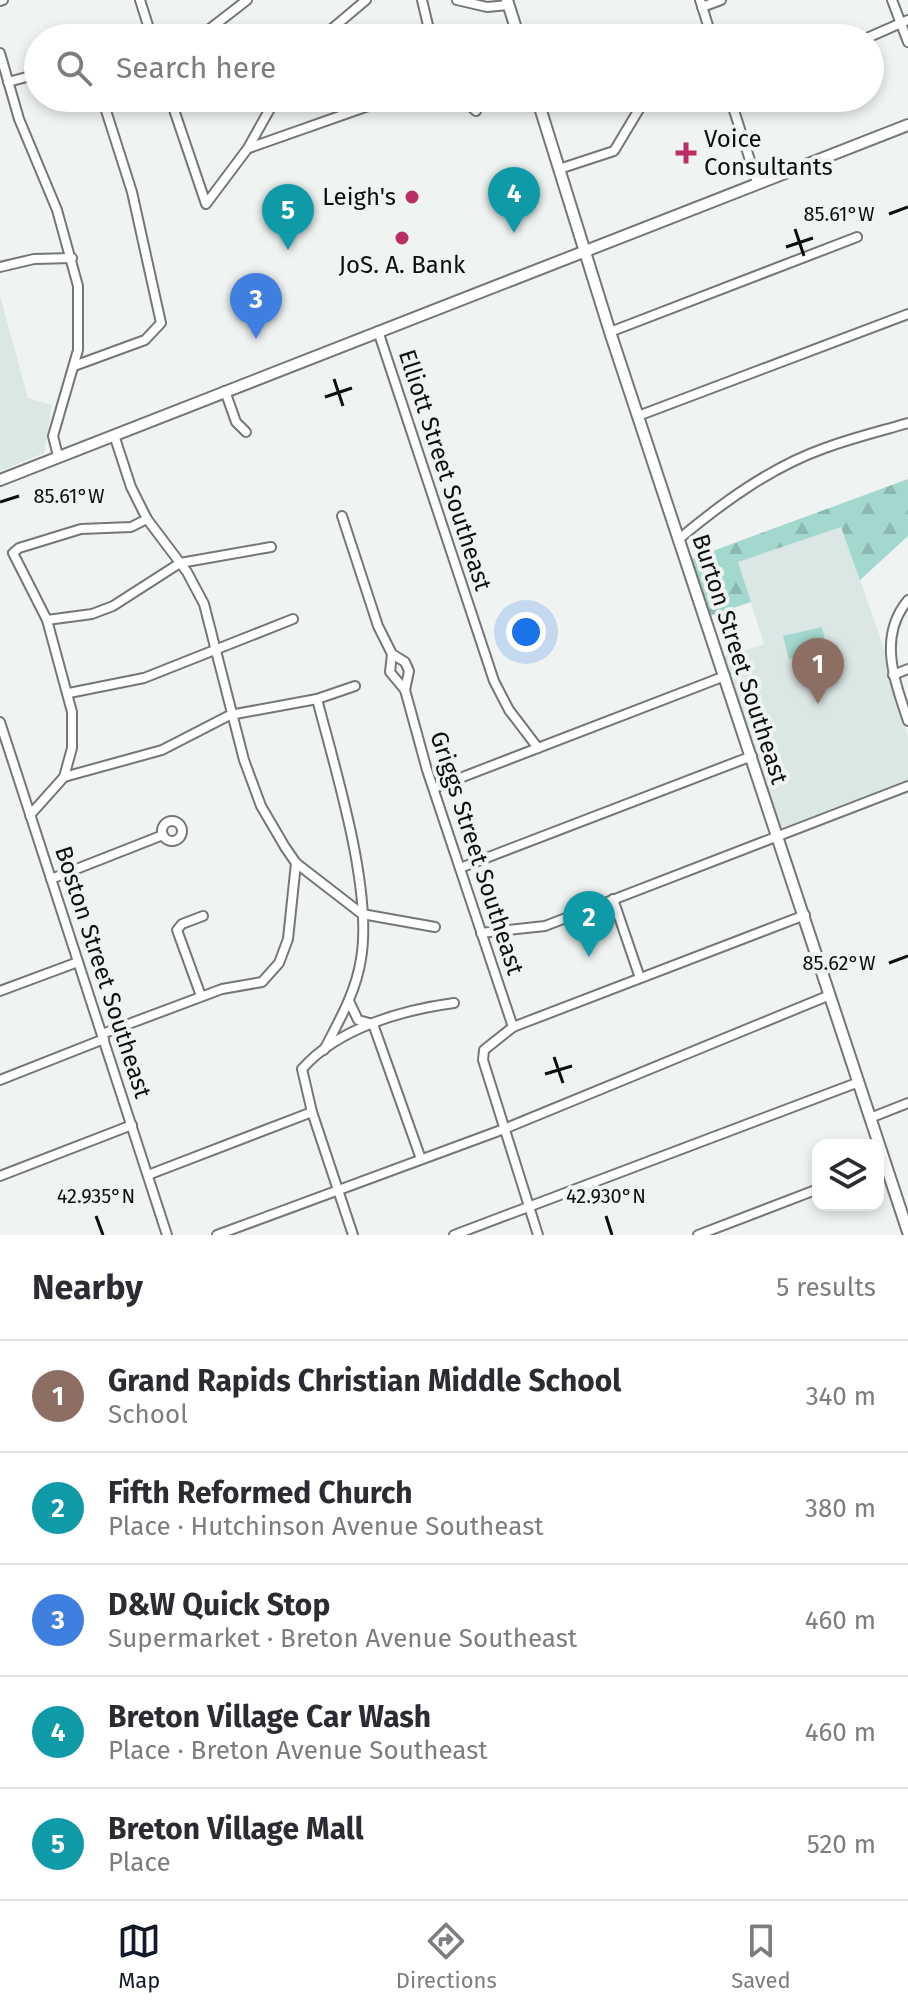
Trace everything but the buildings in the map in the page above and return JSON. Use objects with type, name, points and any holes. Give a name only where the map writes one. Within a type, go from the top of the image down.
[{"type":"main road","points":[[508,2],[515,24]]},
{"type":"main road","name":"Burton Street Southeast","points":[[541,112],[583,250],[805,915],[875,1139]]},
{"type":"main road","points":[[0,480],[908,125]]},
{"type":"main road","name":"Burton Street Southeast","points":[[884,1169],[908,1232]]},
{"type":"street","points":[[140,0],[148,24]]},
{"type":"street","points":[[216,24],[247,0]]},
{"type":"street","points":[[338,24],[366,0]]},
{"type":"street","points":[[422,0],[428,24]]},
{"type":"street","points":[[457,0],[487,7],[508,2]]},
{"type":"street","points":[[708,24],[701,3],[721,0]]},
{"type":"street","points":[[892,0],[904,21],[908,42]]},
{"type":"street","points":[[884,30],[904,21]]},
{"type":"street","points":[[0,53],[19,119],[49,185],[72,258],[79,306],[74,366],[53,436],[58,456]]},
{"type":"street","points":[[8,82],[24,78]]},
{"type":"street","points":[[74,366],[145,340],[161,323],[132,192],[106,112]]},
{"type":"street","points":[[175,112],[206,204],[248,148],[268,112]]},
{"type":"street","points":[[248,148],[351,112]]},
{"type":"street","points":[[559,169],[614,151],[637,112]]},
{"type":"street","points":[[734,112],[757,182]]},
{"type":"street","points":[[610,332],[857,237]]},
{"type":"street","points":[[0,267],[34,259],[72,258]]},
{"type":"street","points":[[638,416],[908,314]]},
{"type":"street","name":"Elliott Street Southeast","points":[[378,331],[494,681],[509,710],[538,748]]},
{"type":"street","points":[[225,391],[236,422],[246,432]]},
{"type":"street","points":[[679,539],[710,513],[783,467],[824,448],[908,423]]},
{"type":"street","points":[[114,435],[131,487],[147,519],[201,596],[218,648],[230,715],[261,806],[296,863],[362,914],[435,927]]},
{"type":"street","name":"Griggs Street Southeast","points":[[342,516],[376,621],[392,654],[390,672],[405,690],[513,1027]]},
{"type":"street","points":[[30,815],[64,777],[73,729],[69,693],[47,620],[13,553],[19,548],[81,529],[131,527],[147,519]]},
{"type":"street","points":[[47,620],[92,614],[113,606],[180,563],[271,547]]},
{"type":"street","points":[[908,600],[892,631],[890,660],[908,721]]},
{"type":"street","points":[[69,693],[144,678],[293,619]]},
{"type":"street","name":"Griggs Street Southeast","points":[[392,654],[405,662],[409,671],[405,690]]},
{"type":"street","points":[[893,675],[908,669]]},
{"type":"street","points":[[434,788],[725,676]]},
{"type":"street","points":[[64,777],[162,750],[230,715],[317,699],[355,686]]},
{"type":"street","points":[[317,699],[347,820],[362,914],[361,960],[349,1000],[324,1050]]},
{"type":"street","name":"Boston Street Southeast","points":[[0,722],[167,1235]]},
{"type":"street","points":[[460,868],[752,756]]},
{"type":"street","points":[[481,933],[545,926],[908,786]]},
{"type":"street","points":[[51,879],[163,835]]},
{"type":"street","points":[[0,1080],[201,996],[262,982],[279,963],[293,917],[296,863]]},
{"type":"street","points":[[613,899],[640,978]]},
{"type":"street","points":[[538,1235],[483,1054],[513,1027],[805,915]]},
{"type":"street","points":[[201,996],[177,930],[182,924],[203,916]]},
{"type":"street","points":[[0,991],[78,962]]},
{"type":"street","points":[[217,1235],[504,1129],[830,995]]},
{"type":"street","points":[[349,1000],[358,1020],[373,1024]]},
{"type":"street","points":[[353,1235],[312,1112],[301,1073],[304,1066],[324,1050],[373,1024],[414,1010],[454,1003]]},
{"type":"street","points":[[373,1024],[421,1159]]},
{"type":"street","points":[[454,1235],[859,1082]]},
{"type":"street","points":[[870,1118],[908,1103]]},
{"type":"street","points":[[148,1175],[312,1112]]},
{"type":"street","points":[[0,1176],[132,1125]]},
{"type":"street","points":[[698,1235],[722,1231],[812,1192]]},
{"type":"shaded area","points":[[0,296],[28,398],[52,405],[44,453],[0,471]]},
{"type":"shaded area","points":[[842,526],[885,652],[887,671],[908,737],[908,781],[782,831],[724,657],[764,644],[738,562]]},
{"type":"green space","points":[[908,479],[908,536],[860,580],[841,527],[738,562],[751,602],[710,616],[691,559]]},
{"type":"green space","points":[[822,627],[827,650],[789,659],[783,636]]},
{"type":"place","name":"Voice Consultants","points":[[686,153]]},
{"type":"place","name":"Leigh's","points":[[412,197]]},
{"type":"place","name":"Breton Village Car Wash","points":[[514,233]]},
{"type":"place","name":"JoS. A. Bank","points":[[402,238]]},
{"type":"place","name":"Breton Village Mall","points":[[288,250]]},
{"type":"place","name":"D&W Quick Stop","points":[[256,339]]},
{"type":"place","name":"Grand Rapids Christian Middle School","points":[[818,704]]},
{"type":"place","name":"Fifth Reformed Church","points":[[589,957]]}]
